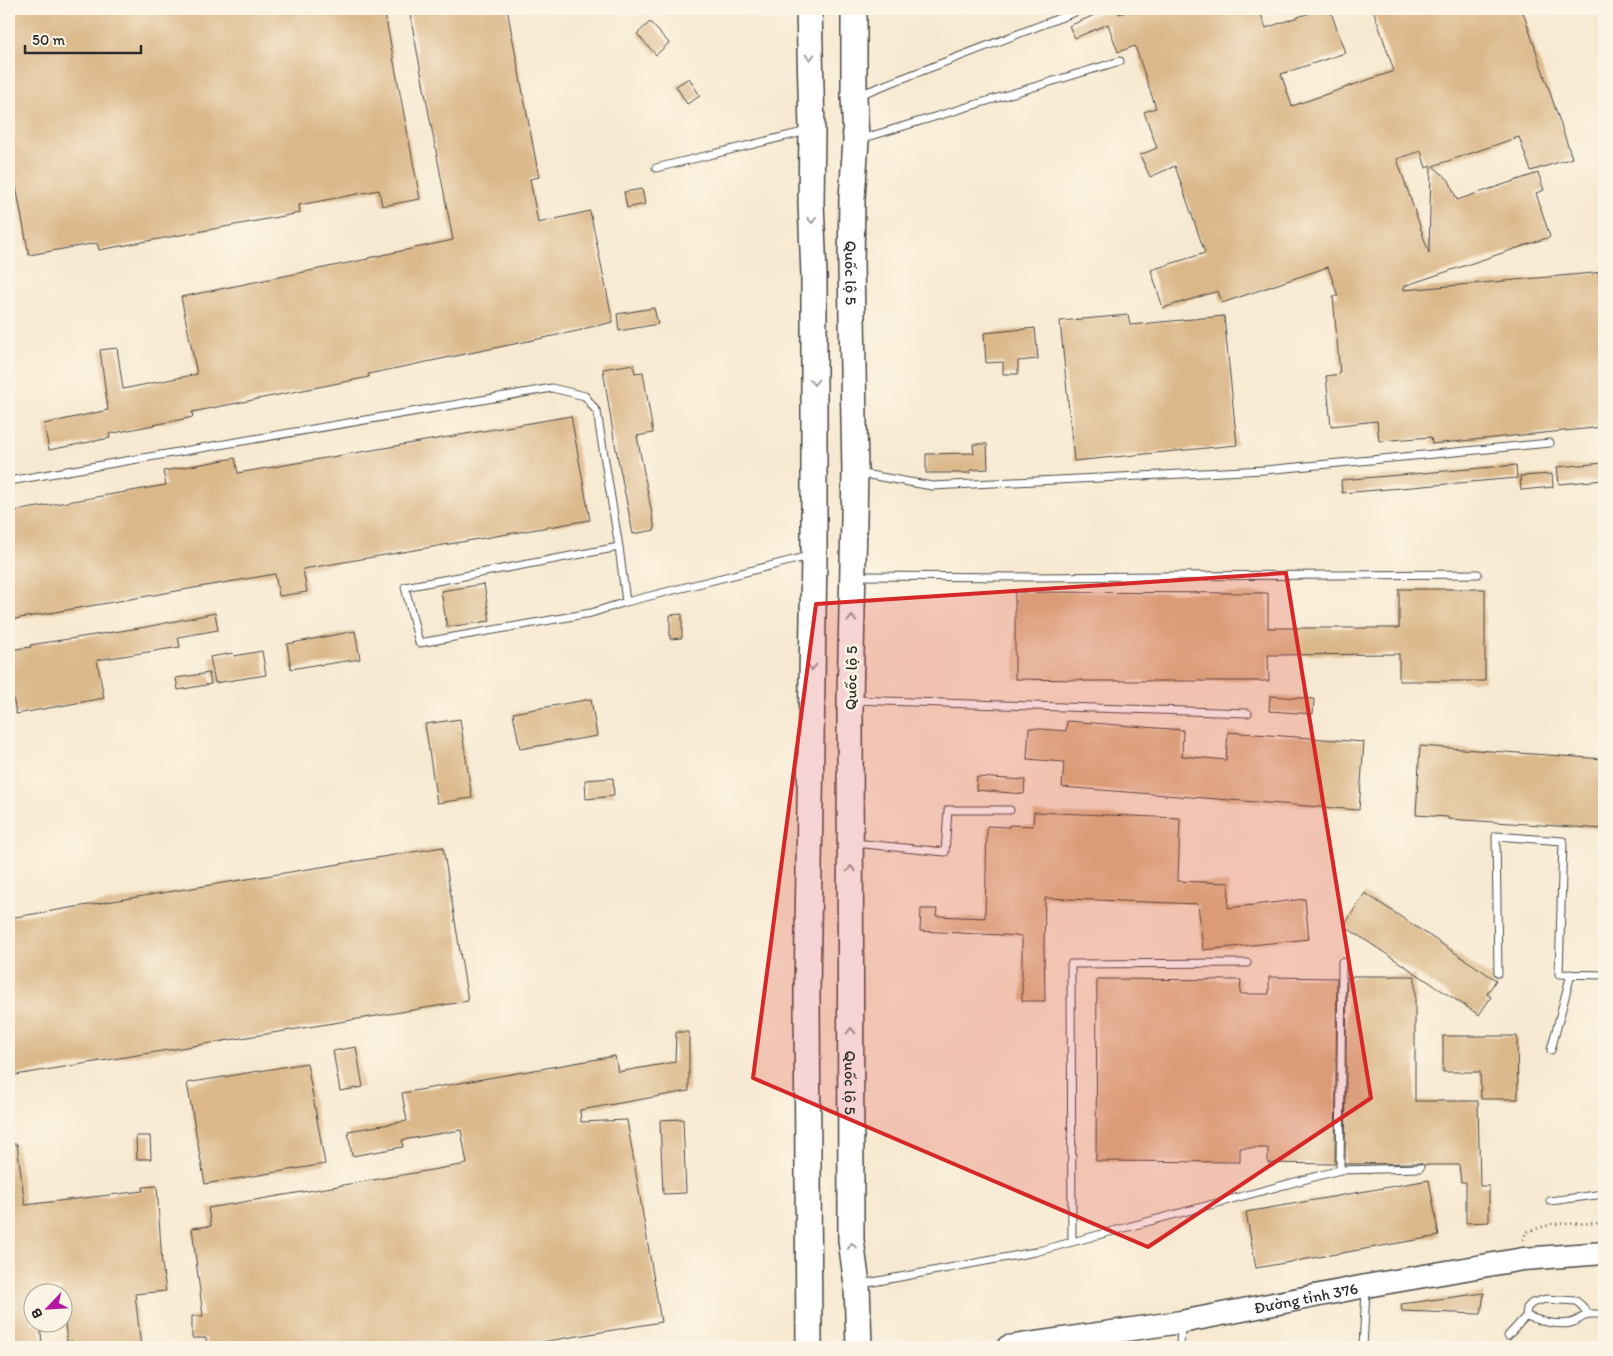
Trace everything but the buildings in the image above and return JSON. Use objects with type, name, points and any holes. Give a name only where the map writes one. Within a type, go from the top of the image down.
[{"type":"highway","points":[[809,9],[812,130],[811,203],[814,275],[814,554],[807,993],[809,1347]]},
{"type":"highway","name":"Quốc lộ 5","points":[[854,9],[856,140],[852,198],[855,473],[850,700],[851,1240],[856,1285],[859,1347]]},
{"type":"main road","name":"Đường tỉnh 376","points":[[1008,1347],[1181,1322],[1366,1286],[1523,1259],[1604,1253]]},
{"type":"lane","points":[[854,97],[1083,9]]},
{"type":"lane","points":[[856,140],[1120,61]]},
{"type":"lane","points":[[656,168],[812,130]]},
{"type":"lane","points":[[9,481],[552,388],[585,396],[597,412],[626,602]]},
{"type":"lane","points":[[855,473],[932,486],[1265,470],[1550,443]]},
{"type":"lane","points":[[619,548],[405,587],[419,642],[591,613],[626,602],[814,554]]},
{"type":"lane","points":[[854,576],[1032,577],[1478,574]]},
{"type":"lane","points":[[850,700],[1248,714]]},
{"type":"lane","points":[[851,843],[945,852],[948,810],[1010,810]]},
{"type":"lane","points":[[1498,973],[1496,836],[1564,841],[1559,974],[1604,975]]},
{"type":"lane","points":[[1340,1170],[1342,962]]},
{"type":"lane","points":[[1072,1242],[1071,964],[1247,963]]},
{"type":"lane","points":[[1551,1050],[1571,974]]},
{"type":"lane","points":[[856,1285],[1035,1252],[1340,1170],[1420,1168]]},
{"type":"lane","points":[[1550,1201],[1604,1194]]},
{"type":"lane","points":[[1363,1347],[1366,1286]]},
{"type":"lane","points":[[1508,1336],[1526,1316],[1527,1308],[1532,1303],[1546,1299],[1576,1301],[1588,1314]]},
{"type":"lane","points":[[1526,1316],[1563,1324],[1570,1323],[1588,1314],[1604,1314]]},
{"type":"lane","points":[[1180,1347],[1181,1322]]},
{"type":"path","points":[[1523,1259],[1522,1245],[1526,1232],[1530,1230],[1552,1224],[1604,1223]]},
{"type":"highlighted area","points":[[1286,573],[1371,1098],[1148,1247],[753,1078],[816,604]]}]
